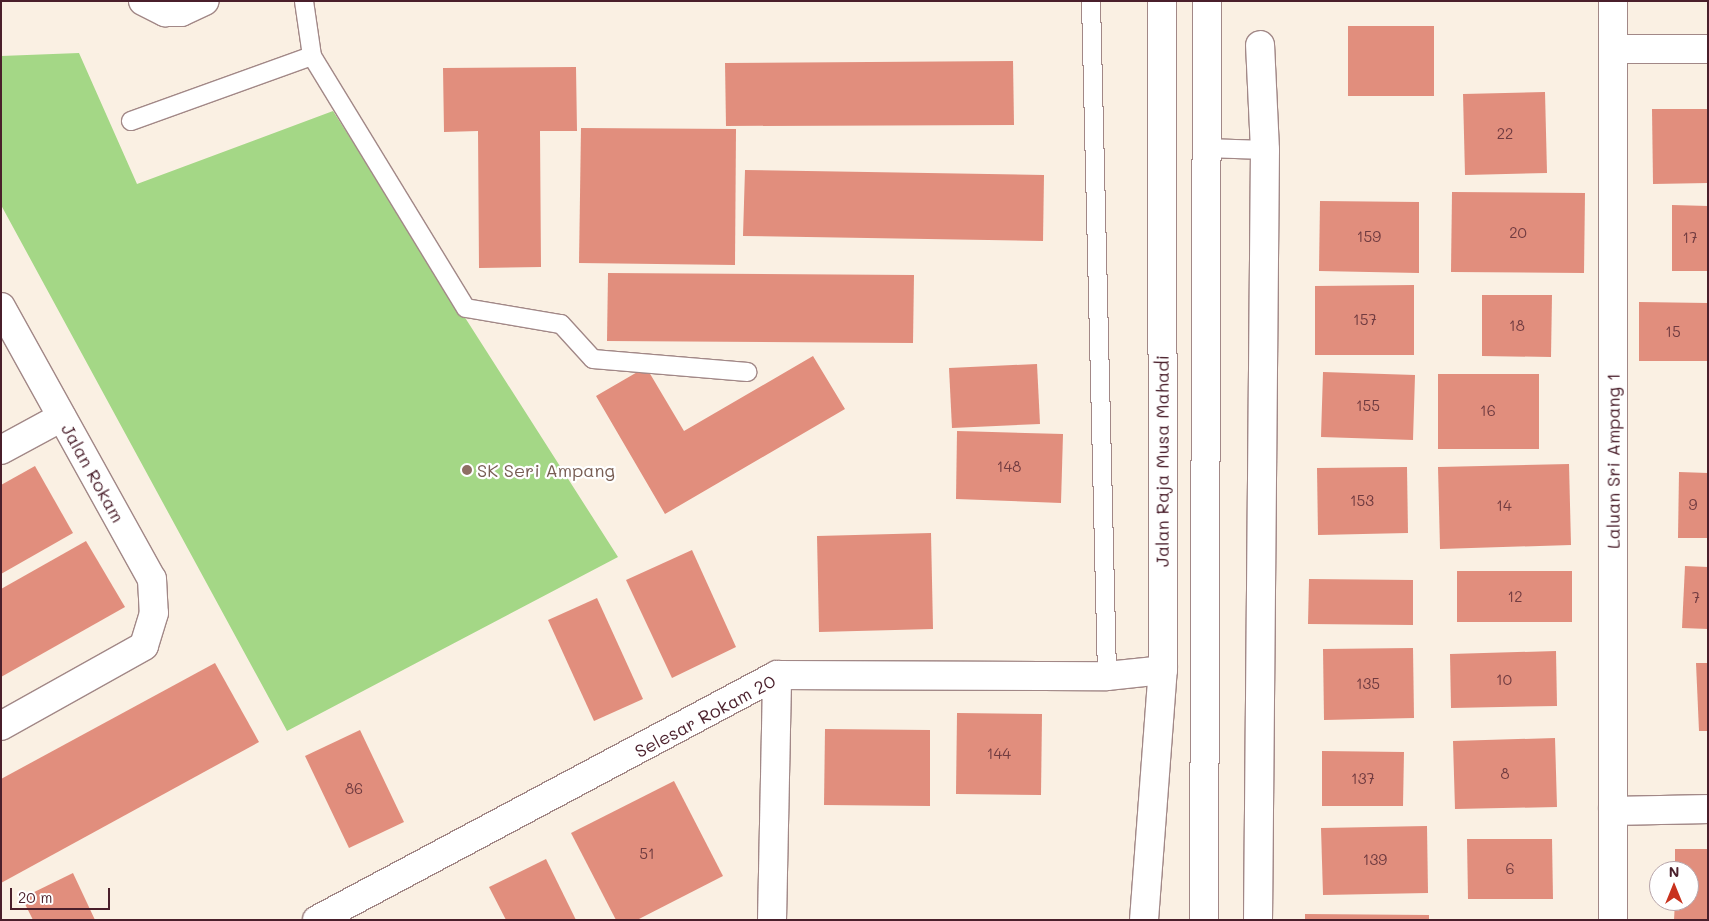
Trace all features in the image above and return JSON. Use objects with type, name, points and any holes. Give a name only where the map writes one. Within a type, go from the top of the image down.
[{"type":"street","points":[[143,1],[165,12],[181,12],[205,1]]},
{"type":"street","name":"Jalan Raja Musa Mahadi","points":[[1144,920],[1163,670],[1162,1]]},
{"type":"street","points":[[1204,920],[1204,148],[1207,1]]},
{"type":"street","name":"Laluan Sri Ampang 1","points":[[1612,1],[1613,920]]},
{"type":"street","points":[[1258,920],[1265,150],[1260,45]]},
{"type":"street","points":[[1613,49],[1708,49]]},
{"type":"street","name":"Jalan Rokam","points":[[1,307],[152,579],[154,613],[144,646],[1,726]]},
{"type":"street","points":[[1,450],[62,417]]},
{"type":"street","points":[[1163,670],[1163,920]]},
{"type":"street","name":"Selesar Rokam 20","points":[[317,920],[777,675],[1107,676],[1163,670]]},
{"type":"street","points":[[772,920],[777,675]]},
{"type":"street","points":[[1613,811],[1708,809]]},
{"type":"lane","points":[[304,1],[312,56],[466,308],[561,324],[593,359],[747,372]]},
{"type":"lane","points":[[1091,1],[1107,676]]},
{"type":"lane","points":[[131,121],[312,56]]},
{"type":"lane","points":[[1204,148],[1265,150]]},
{"type":"green space","points":[[79,53],[137,184],[333,111],[618,557],[287,731],[1,205],[1,56]]},
{"type":"building","points":[[1348,26],[1434,26],[1434,96],[1348,96]]},
{"type":"building","points":[[1013,61],[1014,125],[726,126],[725,63]]},
{"type":"building","points":[[576,67],[577,131],[540,131],[541,267],[479,268],[478,131],[444,132],[443,68]]},
{"type":"building","points":[[1545,92],[1547,173],[1465,175],[1463,94]]},
{"type":"building","points":[[1652,109],[1708,109],[1708,183],[1653,184]]},
{"type":"building","points":[[581,128],[736,129],[735,265],[579,263]]},
{"type":"building","points":[[745,170],[1044,175],[1043,241],[743,236]]},
{"type":"building","points":[[1452,192],[1585,193],[1584,273],[1451,272]]},
{"type":"building","points":[[1320,201],[1419,202],[1419,273],[1319,271]]},
{"type":"building","points":[[1672,205],[1708,206],[1708,271],[1672,271]]},
{"type":"building","points":[[608,273],[914,275],[913,343],[607,341]]},
{"type":"building","points":[[1414,285],[1414,355],[1315,355],[1315,286]]},
{"type":"building","points":[[1482,295],[1552,295],[1551,357],[1482,356]]},
{"type":"building","points":[[1639,302],[1708,303],[1708,361],[1639,361]]},
{"type":"building","points":[[813,356],[845,409],[665,514],[596,396],[646,367],[684,431]]},
{"type":"building","points":[[1037,364],[1040,424],[952,428],[949,368]]},
{"type":"building","points":[[1323,372],[1415,375],[1413,440],[1321,437]]},
{"type":"building","points":[[1438,374],[1539,374],[1539,449],[1438,449]]},
{"type":"building","points":[[957,431],[1063,434],[1061,503],[956,499]]},
{"type":"building","points":[[1569,464],[1571,545],[1440,549],[1438,467]]},
{"type":"building","points":[[35,466],[73,533],[1,574],[1,485]]},
{"type":"building","points":[[1407,467],[1408,533],[1318,535],[1317,468]]},
{"type":"building","points":[[1679,472],[1708,473],[1708,538],[1678,538]]},
{"type":"building","points":[[931,533],[933,629],[819,632],[817,536]]},
{"type":"building","points":[[86,541],[125,607],[1,677],[1,589]]},
{"type":"building","points":[[692,550],[736,647],[672,678],[626,580]]},
{"type":"building","points":[[1685,566],[1708,567],[1708,629],[1682,628]]},
{"type":"building","points":[[1457,571],[1572,571],[1572,622],[1457,622]]},
{"type":"building","points":[[1309,579],[1413,580],[1413,625],[1308,624]]},
{"type":"building","points":[[597,598],[643,699],[594,721],[548,620]]},
{"type":"building","points":[[1413,648],[1414,718],[1324,720],[1323,649]]},
{"type":"building","points":[[1556,651],[1557,706],[1451,708],[1450,654]]},
{"type":"building","points":[[215,663],[259,742],[1,883],[1,779]]},
{"type":"building","points":[[1696,663],[1708,663],[1708,731],[1699,731]]},
{"type":"building","points":[[957,713],[1042,714],[1041,795],[956,794]]},
{"type":"building","points":[[825,729],[930,730],[930,806],[824,805]]},
{"type":"building","points":[[360,730],[404,822],[349,848],[305,756]]},
{"type":"building","points":[[1555,738],[1557,807],[1455,809],[1453,741]]},
{"type":"building","points":[[1322,751],[1404,752],[1403,806],[1322,806]]},
{"type":"building","points":[[674,781],[723,876],[637,920],[616,920],[571,833]]},
{"type":"building","points":[[1427,826],[1428,893],[1323,895],[1321,828]]},
{"type":"building","points":[[1467,839],[1552,839],[1553,899],[1468,899]]},
{"type":"building","points":[[1675,849],[1708,849],[1708,920],[1674,920],[1674,911],[1699,911],[1699,861],[1675,861]]},
{"type":"building","points":[[546,859],[576,920],[506,920],[489,887]]},
{"type":"building","points":[[73,873],[95,920],[33,920],[22,898]]},
{"type":"building","points":[[1305,914],[1429,915],[1429,920],[1305,920]]},
{"type":"place","name":"SK Seri Ampang","points":[[467,470]]}]
